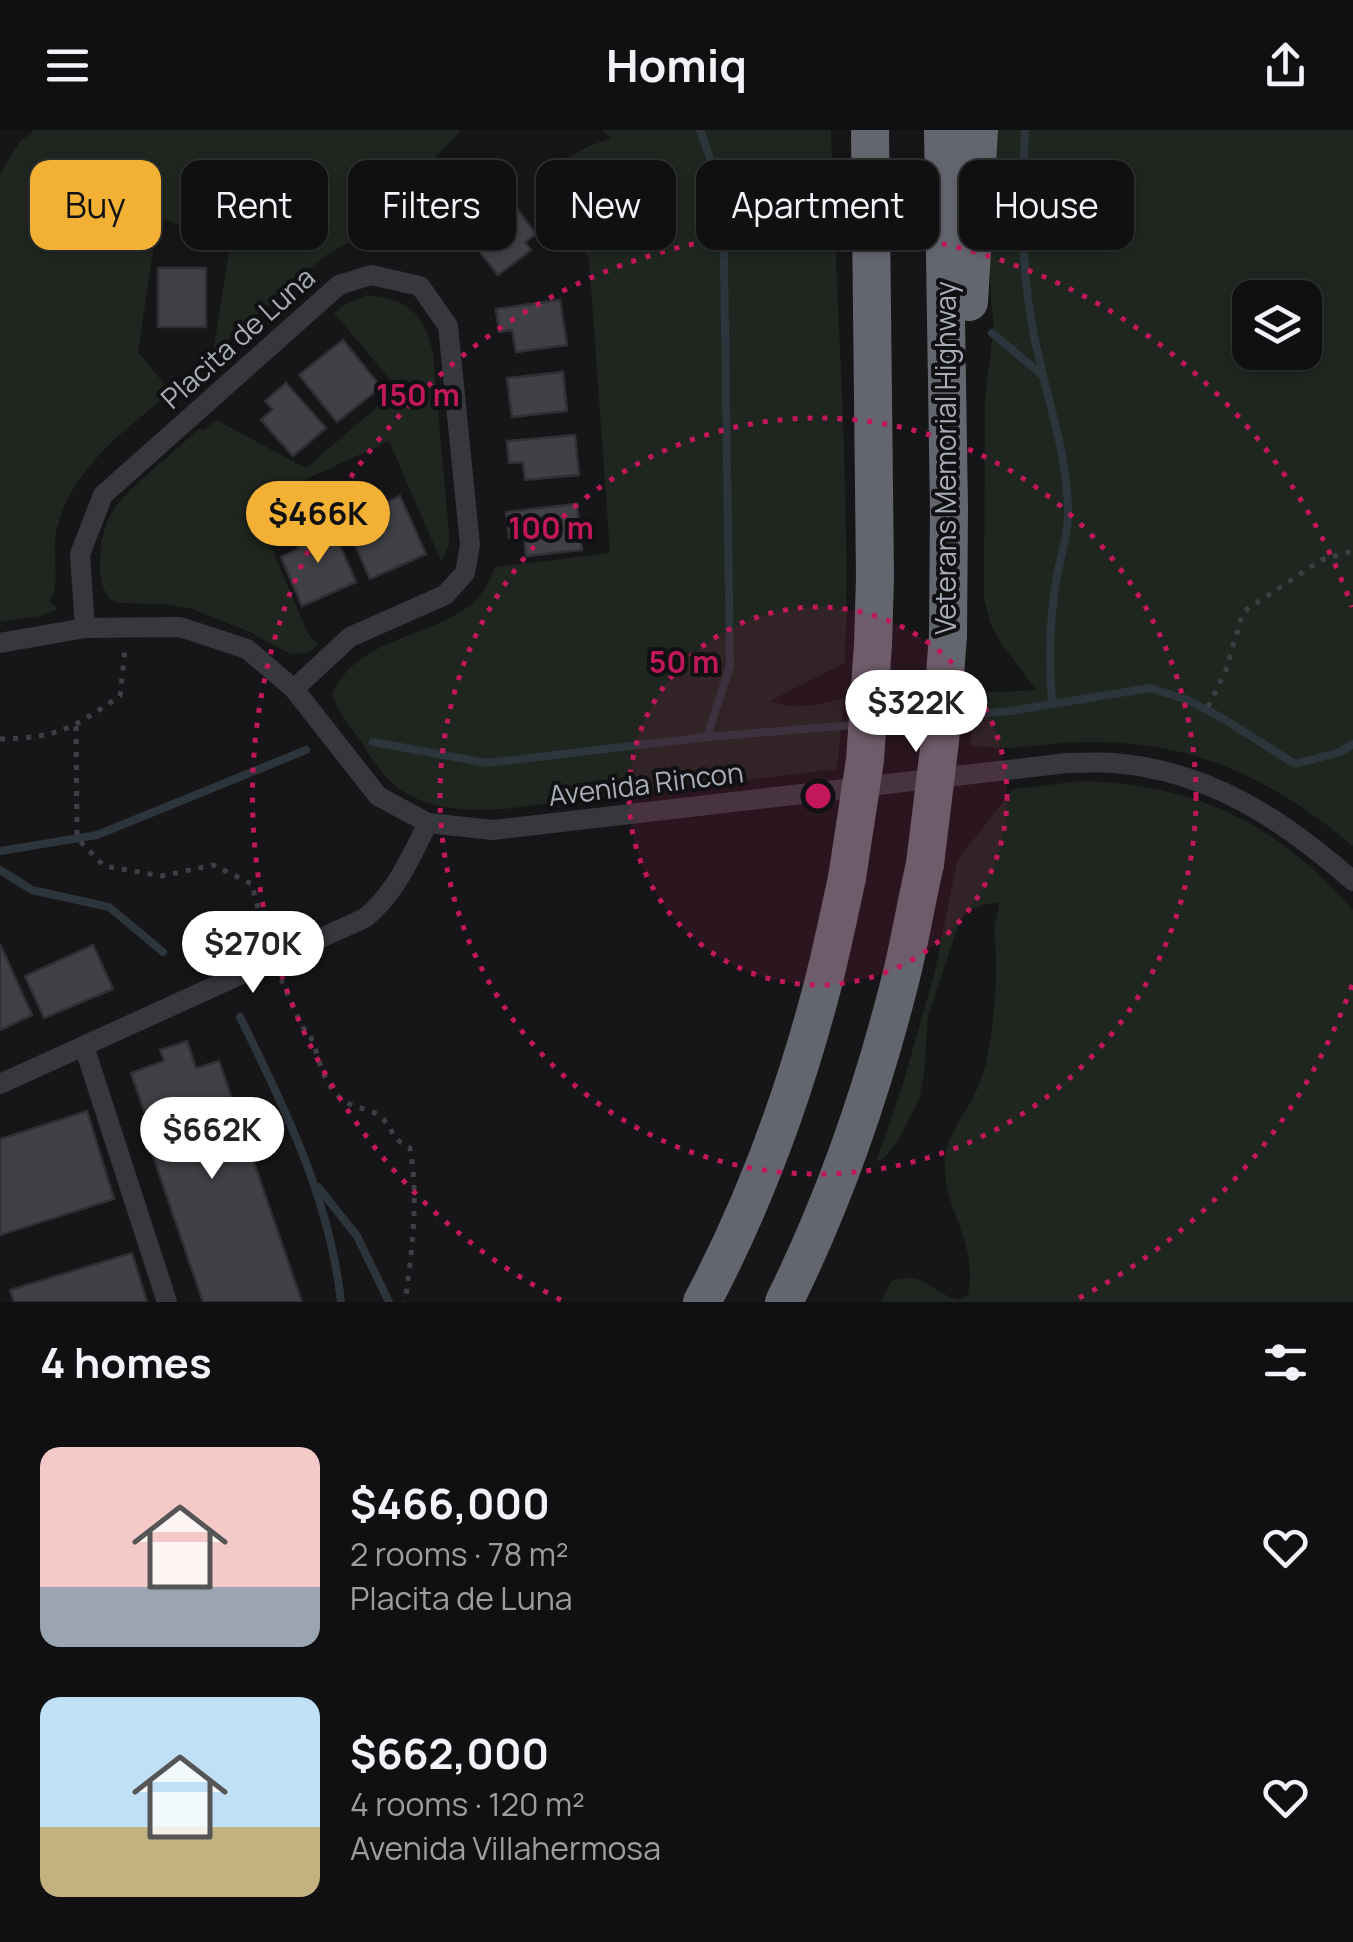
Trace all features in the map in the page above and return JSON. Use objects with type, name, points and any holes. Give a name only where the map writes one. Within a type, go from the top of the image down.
[{"type":"highway","points":[[854,130],[872,257]]},
{"type":"highway","points":[[702,1302],[749,1202],[798,1071],[847,878],[865,760],[873,644],[870,130]]},
{"type":"highway","name":"Veterans Memorial Highway","points":[[784,1302],[842,1168],[880,1055],[924,864],[940,740],[948,634],[944,130]]},
{"type":"highway","points":[[949,509],[968,328],[979,130]]},
{"type":"street","name":"Placita de Luna","points":[[86,628],[80,554],[103,495],[339,285],[371,275],[420,286],[448,326],[470,545],[464,573],[445,595],[350,637],[294,689]]},
{"type":"street","points":[[0,642],[86,628],[180,627],[247,649],[294,689],[378,796],[428,823],[394,888],[366,918],[0,1084]]},
{"type":"street","name":"Avenida Rincon","points":[[428,823],[493,830],[1067,763],[1112,763],[1168,772],[1234,796],[1286,827],[1353,881]]},
{"type":"street","points":[[84,1046],[167,1302]]},
{"type":"path","points":[[1208,707],[1226,670],[1243,612],[1321,560],[1353,551]]},
{"type":"path","points":[[0,738],[37,738],[76,726],[120,696],[128,628]]},
{"type":"path","points":[[76,726],[78,838],[104,866],[162,876],[213,865],[252,884],[262,926]]},
{"type":"path","points":[[280,976],[312,1038],[328,1084],[342,1099],[383,1118],[394,1139],[410,1148],[413,1225],[405,1302]]},
{"type":"shaded area","points":[[34,130],[461,130],[433,160],[348,160],[348,243],[320,260],[213,353],[229,250],[328,250],[328,160],[181,160],[181,226],[161,218],[161,160],[30,160],[30,250],[153,250],[138,352],[171,392],[101,454],[73,490],[56,533],[55,585],[50,602],[58,609],[0,622],[0,174],[19,143]]},
{"type":"shaded area","points":[[602,130],[831,130],[832,160],[696,160],[696,250],[836,250],[845,463],[845,663],[770,701],[797,706],[844,699],[837,769],[504,809],[436,805],[411,796],[388,779],[344,718],[332,694],[358,661],[469,606],[485,588],[495,567],[610,553],[589,259],[584,250],[676,250],[676,160],[568,160],[611,139]]},
{"type":"shaded area","points":[[996,130],[1353,130],[1353,846],[1261,783],[1196,756],[1125,743],[1071,742],[999,748],[970,745],[975,693],[1036,690],[1002,645],[984,599],[985,397],[994,326],[989,250],[1134,250],[1134,160],[994,160]]},
{"type":"shaded area","points":[[365,296],[403,304],[419,318],[429,339],[449,533],[449,546],[441,561],[389,441],[253,504],[308,634],[318,645],[308,653],[290,654],[250,632],[192,609],[119,603],[109,598],[100,572],[107,521],[130,490],[200,428],[203,431],[216,420],[306,468],[398,389],[334,313]]},
{"type":"shaded area","points":[[1081,781],[1161,790],[1232,814],[1295,854],[1353,910],[1353,1302],[881,1302],[891,1281],[903,1278],[920,1280],[959,1300],[968,1295],[969,1258],[949,1195],[945,1161],[952,1136],[986,1063],[995,1001],[999,903],[971,910],[959,923],[928,1017],[919,1100],[898,1141],[876,1162],[935,971],[957,861],[1013,789]]},
{"type":"building","points":[[516,211],[536,234],[525,242],[531,250],[498,275],[478,250],[516,250]]},
{"type":"building","points":[[158,268],[206,268],[206,327],[158,327]]},
{"type":"building","points":[[560,300],[567,345],[516,352],[512,330],[499,332],[496,309]]},
{"type":"building","points":[[343,340],[381,387],[337,422],[299,375]]},
{"type":"building","points":[[563,372],[567,411],[512,417],[507,378]]},
{"type":"building","points":[[286,383],[326,428],[293,456],[261,420],[273,409],[265,401]]},
{"type":"building","points":[[575,435],[579,475],[525,480],[523,462],[509,463],[507,441]]},
{"type":"building","points":[[400,496],[426,554],[370,579],[349,531],[369,522],[365,512]]},
{"type":"building","points":[[577,504],[582,550],[526,556],[524,537],[509,538],[506,512]]},
{"type":"building","points":[[331,525],[356,582],[302,606],[281,557],[299,549],[295,541]]},
{"type":"building","points":[[0,944],[32,1015],[0,1030]]},
{"type":"building","points":[[93,945],[113,989],[44,1018],[25,976]]},
{"type":"building","points":[[187,1041],[196,1068],[219,1061],[302,1302],[203,1302],[142,1124],[148,1122],[131,1073],[164,1061],[160,1050]]},
{"type":"building","points":[[87,1111],[114,1199],[0,1235],[0,1139]]},
{"type":"building","points":[[132,1253],[147,1302],[14,1302],[10,1290]]},
{"type":"waterway","points":[[700,130],[723,194],[730,666],[707,737]]},
{"type":"waterway","points":[[1025,130],[1026,284],[1063,464],[1068,507],[1052,613],[1052,704]]},
{"type":"waterway","points":[[992,333],[1042,375]]},
{"type":"waterway","points":[[953,716],[1011,711],[1150,688],[1188,700],[1295,764],[1340,752],[1353,744]]},
{"type":"waterway","points":[[878,723],[929,718]]},
{"type":"waterway","points":[[373,742],[487,763],[707,737],[854,725]]},
{"type":"waterway","points":[[0,851],[97,835],[306,750]]},
{"type":"waterway","points":[[0,870],[32,890],[109,907],[163,952]]},
{"type":"waterway","points":[[240,1017],[289,1120],[316,1191],[341,1302]]},
{"type":"waterway","points":[[318,1187],[357,1236],[389,1302]]}]
